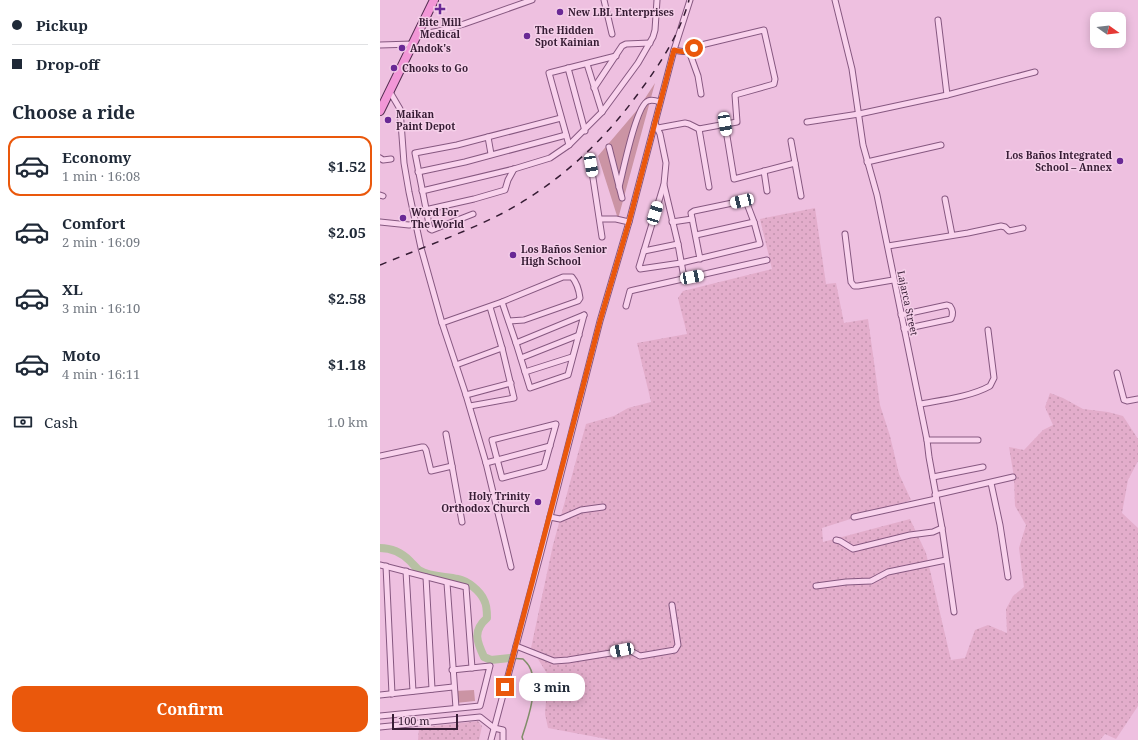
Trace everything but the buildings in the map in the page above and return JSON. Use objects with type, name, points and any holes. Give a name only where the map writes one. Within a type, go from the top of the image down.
[{"type":"main road","points":[[380,111],[434,0]]},
{"type":"street","points":[[417,35],[464,24],[532,0]]},
{"type":"street","points":[[604,0],[612,34]]},
{"type":"street","points":[[422,191],[514,169],[550,158],[569,145],[585,131],[602,112],[621,87],[650,43],[655,30],[657,0]]},
{"type":"street","points":[[491,740],[600,321],[656,126],[660,102],[674,50],[690,0]]},
{"type":"street","name":"Lajarca Street","points":[[835,0],[852,69],[863,145],[877,195],[888,246],[893,280],[920,404],[942,528],[954,612]]},
{"type":"street","points":[[938,20],[947,95]]},
{"type":"street","points":[[656,126],[685,123],[699,129],[737,122],[735,95],[774,84],[776,79],[764,30],[697,46],[689,51],[682,52],[674,50]]},
{"type":"street","points":[[594,88],[622,46],[626,44],[650,43]]},
{"type":"street","points":[[380,46],[413,44]]},
{"type":"street","points":[[689,51],[698,76],[701,94]]},
{"type":"street","points":[[569,145],[548,73],[616,56]]},
{"type":"street","points":[[587,64],[602,112]]},
{"type":"street","points":[[568,68],[585,131]]},
{"type":"street","points":[[807,122],[859,114],[947,95],[1035,72]]},
{"type":"street","points":[[390,92],[400,109],[404,163],[421,248],[442,323],[470,406],[486,463],[511,566]]},
{"type":"street","points":[[619,187],[637,117],[643,105],[647,101],[653,100],[660,102]]},
{"type":"street","points":[[473,214],[430,230],[415,154],[560,118]]},
{"type":"street","points":[[725,124],[734,179],[795,163]]},
{"type":"street","points":[[656,126],[660,134],[666,163],[664,184],[644,251],[640,270],[682,263],[700,259],[760,244],[754,222],[746,201],[694,211],[691,213],[700,259]]},
{"type":"street","points":[[699,129],[709,187]]},
{"type":"street","points":[[418,172],[465,162],[566,135]]},
{"type":"street","points":[[488,137],[491,154]]},
{"type":"street","points":[[791,141],[802,196]]},
{"type":"street","points":[[867,162],[941,145]]},
{"type":"street","points":[[609,147],[622,198]]},
{"type":"street","points":[[380,158],[383,160],[391,159]]},
{"type":"street","points":[[591,165],[602,237]]},
{"type":"street","points":[[425,210],[474,199],[505,190],[514,169]]},
{"type":"street","points":[[764,171],[767,191]]},
{"type":"street","points":[[664,184],[678,244],[684,278]]},
{"type":"street","points":[[945,199],[952,235]]},
{"type":"street","points":[[600,220],[616,219],[629,222]]},
{"type":"street","points":[[672,222],[692,219]]},
{"type":"street","points":[[380,222],[409,225],[416,224]]},
{"type":"street","points":[[696,235],[754,222]]},
{"type":"street","points":[[888,246],[1001,226],[1005,227],[1009,231],[1023,228]]},
{"type":"street","points":[[845,234],[852,282],[854,286],[893,280]]},
{"type":"street","points":[[644,251],[678,244]]},
{"type":"street","points":[[626,306],[630,291],[767,260]]},
{"type":"street","points":[[442,323],[502,302],[562,278],[572,277],[578,287],[580,298],[578,301],[524,320],[509,321]]},
{"type":"street","points":[[502,302],[530,388],[568,375],[584,315],[516,343]]},
{"type":"street","points":[[901,315],[947,305],[952,309],[953,316],[950,319],[904,329]]},
{"type":"street","points":[[470,406],[514,398],[490,306]]},
{"type":"street","points":[[920,404],[946,400],[990,386],[994,378],[988,330]]},
{"type":"street","points":[[521,358],[578,335]]},
{"type":"street","points":[[456,365],[502,348]]},
{"type":"street","points":[[525,372],[572,357]]},
{"type":"street","points":[[1117,373],[1124,400],[1127,401],[1138,399]]},
{"type":"street","points":[[466,395],[511,383]]},
{"type":"street","points":[[556,424],[550,446],[544,467],[502,478],[492,440],[556,424]]},
{"type":"street","points":[[446,434],[462,522]]},
{"type":"street","points":[[927,440],[978,440]]},
{"type":"street","points":[[486,463],[550,446]]},
{"type":"street","points":[[380,456],[424,447],[431,471],[452,466]]},
{"type":"street","points":[[933,477],[983,467]]},
{"type":"street","points":[[854,517],[1013,477]]},
{"type":"street","points":[[991,483],[1000,525],[1008,577]]},
{"type":"street","points":[[550,517],[560,519],[582,510],[602,507]]},
{"type":"street","points":[[836,540],[853,549],[914,534],[933,532],[942,528]]},
{"type":"street","points":[[816,586],[846,582],[871,581],[888,572],[946,560]]},
{"type":"street","points":[[380,565],[446,583],[466,586],[472,668]]},
{"type":"street","points":[[386,566],[392,694]]},
{"type":"street","points":[[406,572],[413,691]]},
{"type":"street","points":[[426,577],[432,689]]},
{"type":"street","points":[[446,583],[453,687],[456,708]]},
{"type":"street","points":[[516,646],[554,661],[629,650],[640,656],[675,650],[678,645],[672,605]]},
{"type":"street","points":[[380,716],[480,706],[490,666],[452,670]]},
{"type":"street","points":[[380,695],[453,687]]},
{"type":"street","points":[[380,727],[480,717],[494,728],[504,731],[503,740]]},
{"type":"shaded area","points":[[655,83],[618,219],[598,156],[638,109]]},
{"type":"shaded area","points":[[815,208],[826,284],[836,283],[844,323],[868,319],[880,405],[890,436],[899,474],[911,500],[822,528],[823,542],[910,519],[926,553],[951,660],[965,658],[975,630],[988,625],[1007,633],[1006,609],[1013,596],[1024,587],[1019,548],[1026,525],[1015,506],[1014,477],[1009,447],[1024,450],[1043,430],[1053,425],[1045,407],[1050,393],[1083,409],[1108,412],[1123,416],[1138,439],[1138,461],[1128,480],[1122,513],[1138,528],[1138,706],[1116,739],[1105,734],[1100,740],[612,740],[548,728],[545,714],[548,675],[531,648],[553,545],[586,424],[614,416],[628,408],[651,402],[637,343],[687,334],[678,298],[683,291],[772,269],[760,219]]},
{"type":"shaded area","points":[[474,690],[475,701],[456,703],[455,691]]},
{"type":"shaded area","points":[[478,721],[482,726],[479,740],[418,740],[419,728]]},
{"type":"waterway","points":[[380,548],[389,549],[400,553],[423,572],[462,580],[473,587],[480,593],[486,607],[487,618],[479,627],[477,637],[484,657],[491,660],[510,658]]},
{"type":"waterway","points":[[510,658],[523,659],[529,665],[532,673],[532,702],[522,737],[523,740]]},
{"type":"railway","points":[[380,265],[458,234],[503,213],[543,188],[579,160],[611,127],[655,70],[675,36],[689,0]]},
{"type":"place","name":"Bite Mill Medical","points":[[440,9]]},
{"type":"place","name":"New LBL Enterprises","points":[[560,12]]},
{"type":"place","name":"The Hidden Spot Kainian","points":[[527,36]]},
{"type":"place","name":"Andok's","points":[[402,48]]},
{"type":"place","name":"Chooks to Go","points":[[394,68]]},
{"type":"place","name":"Maikan Paint Depot","points":[[388,120]]},
{"type":"place","name":"Los Baños Integrated School – Annex","points":[[1120,161]]},
{"type":"place","name":"Word For The World","points":[[403,218]]},
{"type":"place","name":"Los Baños Senior High School","points":[[513,255]]},
{"type":"place","name":"Holy Trinity Orthodox Church","points":[[538,502]]},
{"type":"route","points":[[505,687],[600,321],[629,222],[674,50],[682,52],[689,51],[694,48]]}]
